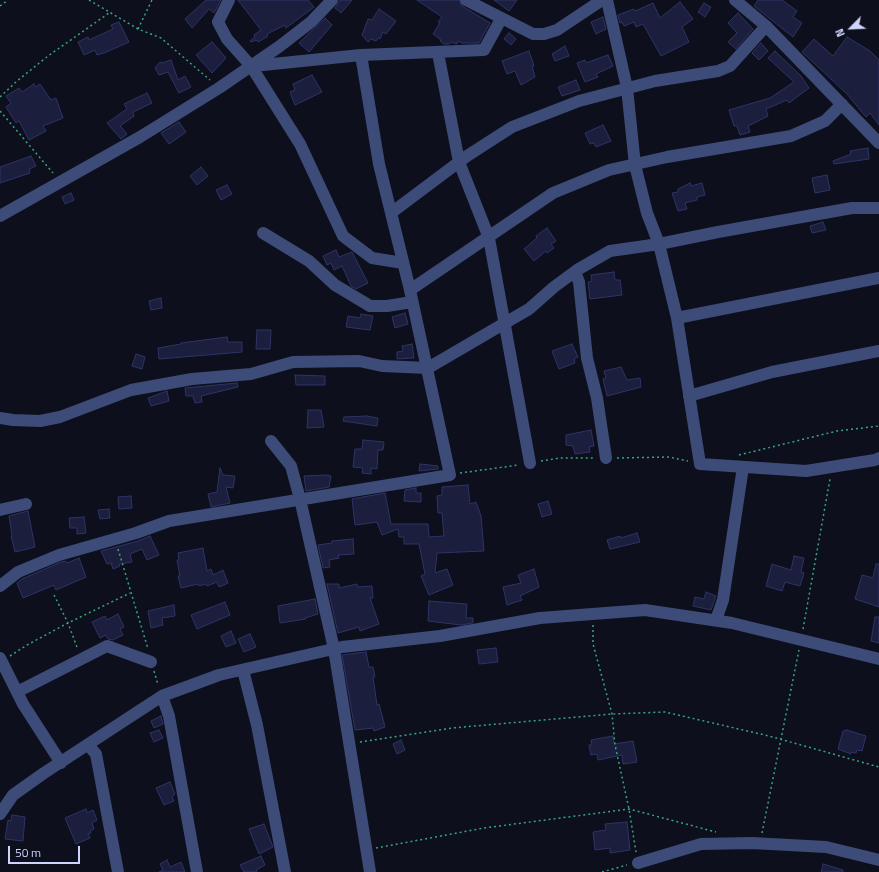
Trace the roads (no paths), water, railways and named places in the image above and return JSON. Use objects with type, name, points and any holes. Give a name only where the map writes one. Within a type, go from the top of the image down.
[{"type":"street","points":[[229,0],[218,22],[227,39],[251,66],[300,144],[343,236],[372,258],[403,263]]},
{"type":"street","points":[[0,216],[140,137],[219,88],[311,22],[332,0]]},
{"type":"street","points":[[466,0],[533,34],[544,34],[557,30],[599,2],[606,0],[627,88],[636,165],[647,214],[659,244],[677,318],[700,464],[806,471],[875,460],[879,458]]},
{"type":"street","points":[[735,0],[766,26],[879,143]]},
{"type":"street","points":[[251,66],[361,55],[484,50],[501,19]]},
{"type":"street","points":[[391,213],[459,162],[512,127],[579,101],[627,88],[655,81],[718,72],[730,66],[766,26]]},
{"type":"street","points":[[438,52],[459,162],[489,238],[530,463]]},
{"type":"street","points":[[0,586],[18,572],[59,555],[116,539],[169,521],[450,474],[428,368],[379,164],[361,55]]},
{"type":"street","points":[[410,290],[489,238],[553,193],[609,170],[667,157],[791,136],[825,121],[842,104]]},
{"type":"street","points":[[0,418],[40,421],[60,417],[131,390],[192,379],[251,374],[293,362],[359,361],[382,366],[428,368],[529,309],[554,287],[575,272],[610,251],[659,244],[852,208],[879,208]]},
{"type":"street","points":[[263,233],[309,261],[335,285],[370,306],[387,306],[412,302]]},
{"type":"street","points":[[575,272],[579,282],[587,358],[597,398],[606,458]]},
{"type":"street","points":[[677,318],[879,278]]},
{"type":"street","points":[[689,396],[772,372],[879,351]]},
{"type":"street","points":[[272,441],[291,466],[300,499],[334,649],[370,872]]},
{"type":"street","points":[[716,620],[723,600],[743,467]]},
{"type":"street","points":[[0,510],[26,504]]},
{"type":"street","points":[[0,814],[13,795],[44,772],[61,763],[162,696],[219,675],[334,649],[440,636],[540,618],[644,610],[716,620],[879,659]]},
{"type":"street","points":[[17,692],[107,646],[151,662]]},
{"type":"street","points":[[1,660],[17,692],[61,763]]},
{"type":"street","points":[[243,670],[257,725],[285,872]]},
{"type":"street","points":[[162,696],[169,716],[197,872]]},
{"type":"street","points":[[88,745],[96,754],[118,872]]},
{"type":"street","points":[[638,863],[701,844],[760,843],[826,847],[879,860]]}]
